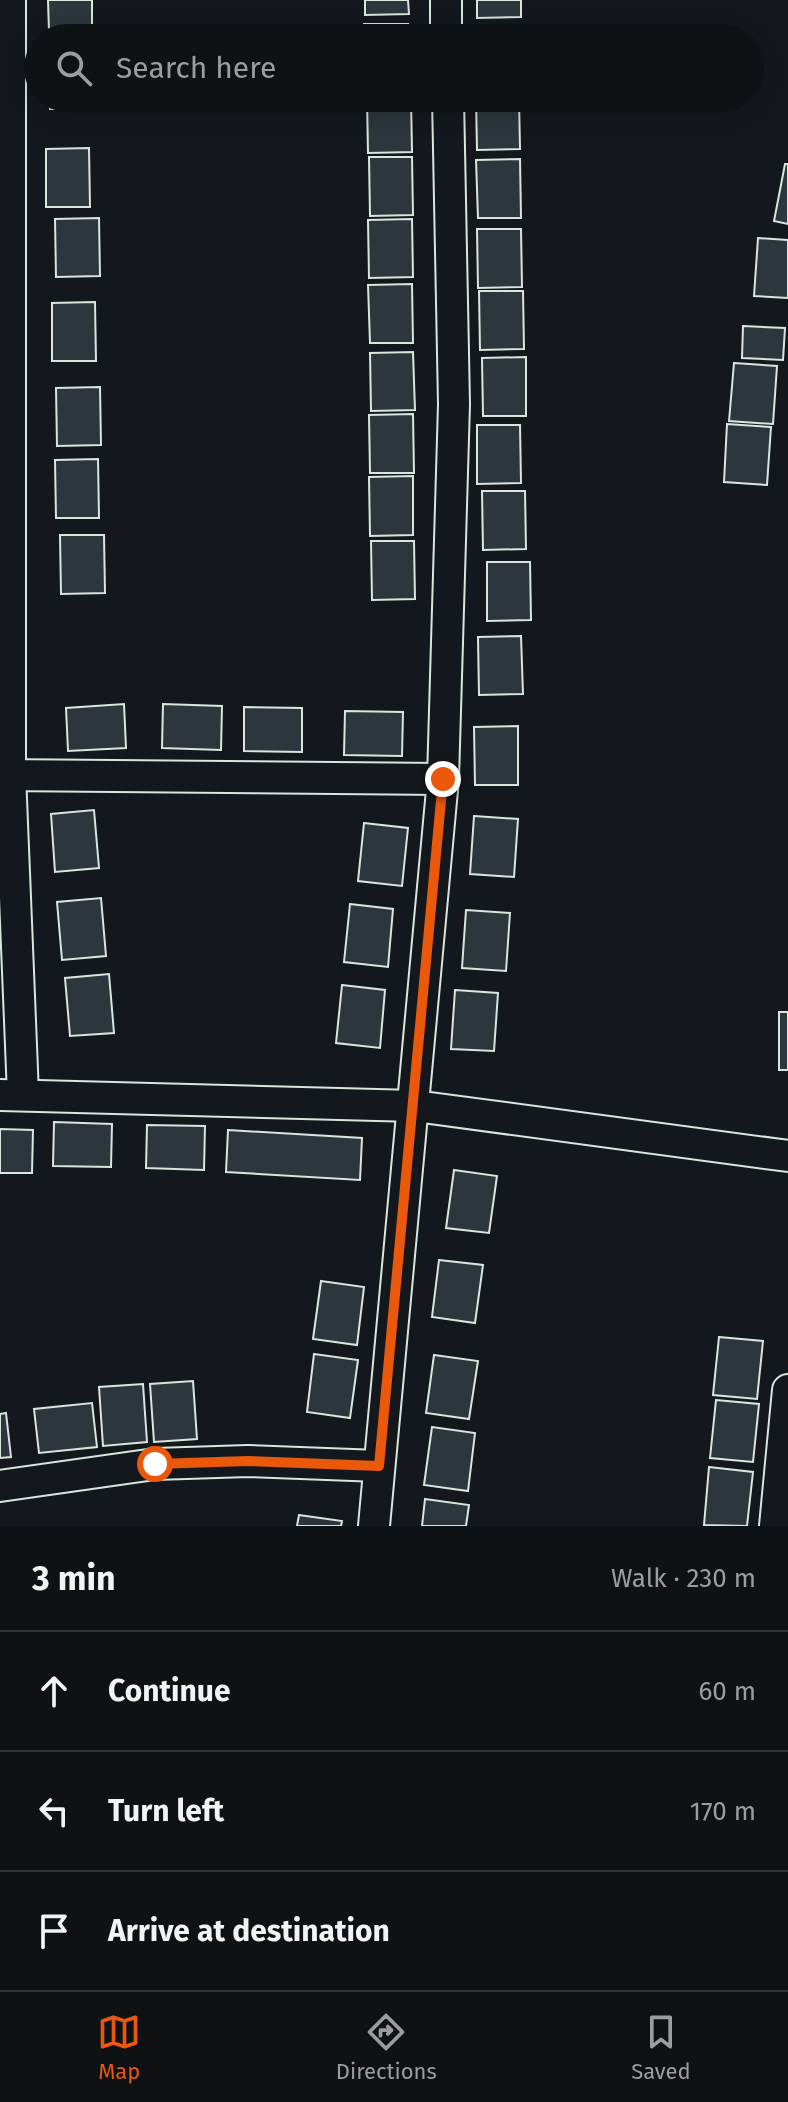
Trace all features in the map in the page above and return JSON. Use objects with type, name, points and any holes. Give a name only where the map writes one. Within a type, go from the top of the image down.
[{"type":"street","points":[[10,0],[5,774],[11,1095],[415,1106],[788,1156]]},
{"type":"street","points":[[446,0],[446,24]]},
{"type":"street","points":[[374,1526],[443,779],[454,404],[448,112]]},
{"type":"street","points":[[5,774],[443,779]]},
{"type":"street","points":[[775,1526],[788,1390]]},
{"type":"street","points":[[0,1486],[155,1464],[248,1461],[379,1466]]},
{"type":"building","points":[[48,0],[92,0],[92,24],[49,24]]},
{"type":"building","points":[[365,0],[408,0],[409,14],[365,15]]},
{"type":"building","points":[[477,0],[521,0],[521,17],[477,18]]},
{"type":"building","points":[[367,112],[411,112],[412,152],[368,153]]},
{"type":"building","points":[[476,112],[519,112],[520,149],[477,150]]},
{"type":"building","points":[[89,148],[90,207],[46,207],[46,149]]},
{"type":"building","points":[[369,157],[412,157],[413,215],[370,216]]},
{"type":"building","points":[[520,159],[521,218],[478,218],[476,160]]},
{"type":"building","points":[[785,164],[788,164],[788,224],[774,221]]},
{"type":"building","points":[[99,218],[100,276],[56,277],[55,219]]},
{"type":"building","points":[[412,219],[413,277],[369,278],[368,220]]},
{"type":"building","points":[[477,229],[521,229],[522,287],[478,288]]},
{"type":"building","points":[[758,238],[788,240],[788,298],[754,296]]},
{"type":"building","points":[[412,284],[413,343],[370,343],[368,285]]},
{"type":"building","points":[[479,291],[523,291],[524,349],[480,350]]},
{"type":"building","points":[[95,302],[96,361],[52,361],[52,303]]},
{"type":"building","points":[[743,326],[785,328],[783,360],[742,358]]},
{"type":"building","points":[[413,352],[415,410],[371,411],[370,353]]},
{"type":"building","points":[[526,357],[526,416],[483,416],[482,358]]},
{"type":"building","points":[[734,363],[777,366],[773,424],[729,421]]},
{"type":"building","points":[[100,387],[101,445],[57,446],[56,388]]},
{"type":"building","points":[[413,414],[414,473],[370,473],[369,415]]},
{"type":"building","points":[[727,424],[771,427],[767,485],[724,482]]},
{"type":"building","points":[[477,425],[520,425],[521,483],[477,484]]},
{"type":"building","points":[[98,459],[99,518],[56,518],[55,460]]},
{"type":"building","points":[[413,476],[413,535],[370,536],[369,477]]},
{"type":"building","points":[[482,491],[525,491],[526,549],[483,550]]},
{"type":"building","points":[[60,535],[104,535],[105,593],[61,594]]},
{"type":"building","points":[[371,541],[414,541],[415,599],[372,600]]},
{"type":"building","points":[[487,562],[530,562],[531,620],[487,621]]},
{"type":"building","points":[[521,636],[523,694],[479,695],[478,637]]},
{"type":"building","points":[[124,704],[126,748],[68,751],[66,708]]},
{"type":"building","points":[[163,704],[222,706],[221,750],[162,748]]},
{"type":"building","points":[[244,707],[302,708],[302,752],[244,751]]},
{"type":"building","points":[[345,711],[403,712],[402,756],[344,755]]},
{"type":"building","points":[[518,726],[518,785],[475,785],[474,727]]},
{"type":"building","points":[[94,810],[99,868],[55,872],[51,814]]},
{"type":"building","points":[[474,816],[518,819],[514,877],[470,874]]},
{"type":"building","points":[[364,823],[408,828],[402,886],[358,881]]},
{"type":"building","points":[[101,898],[106,956],[62,960],[57,902]]},
{"type":"building","points":[[350,904],[393,909],[388,967],[344,962]]},
{"type":"building","points":[[466,910],[510,913],[506,971],[462,968]]},
{"type":"building","points":[[109,974],[114,1033],[70,1036],[65,978]]},
{"type":"building","points":[[342,985],[385,990],[380,1048],[336,1043]]},
{"type":"building","points":[[455,990],[498,993],[494,1051],[451,1049]]},
{"type":"building","points":[[779,1012],[788,1012],[788,1070],[779,1070]]},
{"type":"building","points":[[54,1122],[112,1124],[111,1167],[53,1166]]},
{"type":"building","points":[[147,1125],[205,1126],[204,1170],[146,1168]]},
{"type":"building","points":[[0,1129],[33,1130],[32,1173],[0,1173]]},
{"type":"building","points":[[228,1130],[362,1138],[360,1180],[226,1172]]},
{"type":"building","points":[[454,1170],[497,1176],[489,1233],[446,1228]]},
{"type":"building","points":[[439,1260],[483,1265],[475,1323],[432,1317]]},
{"type":"building","points":[[321,1281],[364,1287],[357,1345],[313,1339]]},
{"type":"building","points":[[719,1337],[763,1341],[757,1399],[713,1395]]},
{"type":"building","points":[[314,1354],[358,1360],[350,1418],[307,1412]]},
{"type":"building","points":[[434,1355],[478,1361],[469,1419],[426,1413]]},
{"type":"building","points":[[193,1381],[197,1439],[154,1442],[150,1384]]},
{"type":"building","points":[[143,1384],[147,1442],[103,1446],[99,1387]]},
{"type":"building","points":[[716,1400],[759,1404],[753,1462],[710,1458]]},
{"type":"building","points":[[92,1403],[97,1447],[39,1453],[34,1409]]},
{"type":"building","points":[[6,1413],[11,1457],[0,1458],[0,1414]]},
{"type":"building","points":[[432,1427],[475,1433],[468,1491],[424,1485]]},
{"type":"building","points":[[709,1467],[753,1472],[747,1526],[704,1525]]},
{"type":"building","points":[[425,1499],[469,1505],[466,1526],[422,1526]]},
{"type":"building","points":[[299,1515],[342,1521],[341,1526],[297,1526]]},
{"type":"route","points":[[155,1464],[248,1461],[379,1466],[415,1106],[443,779]]}]
